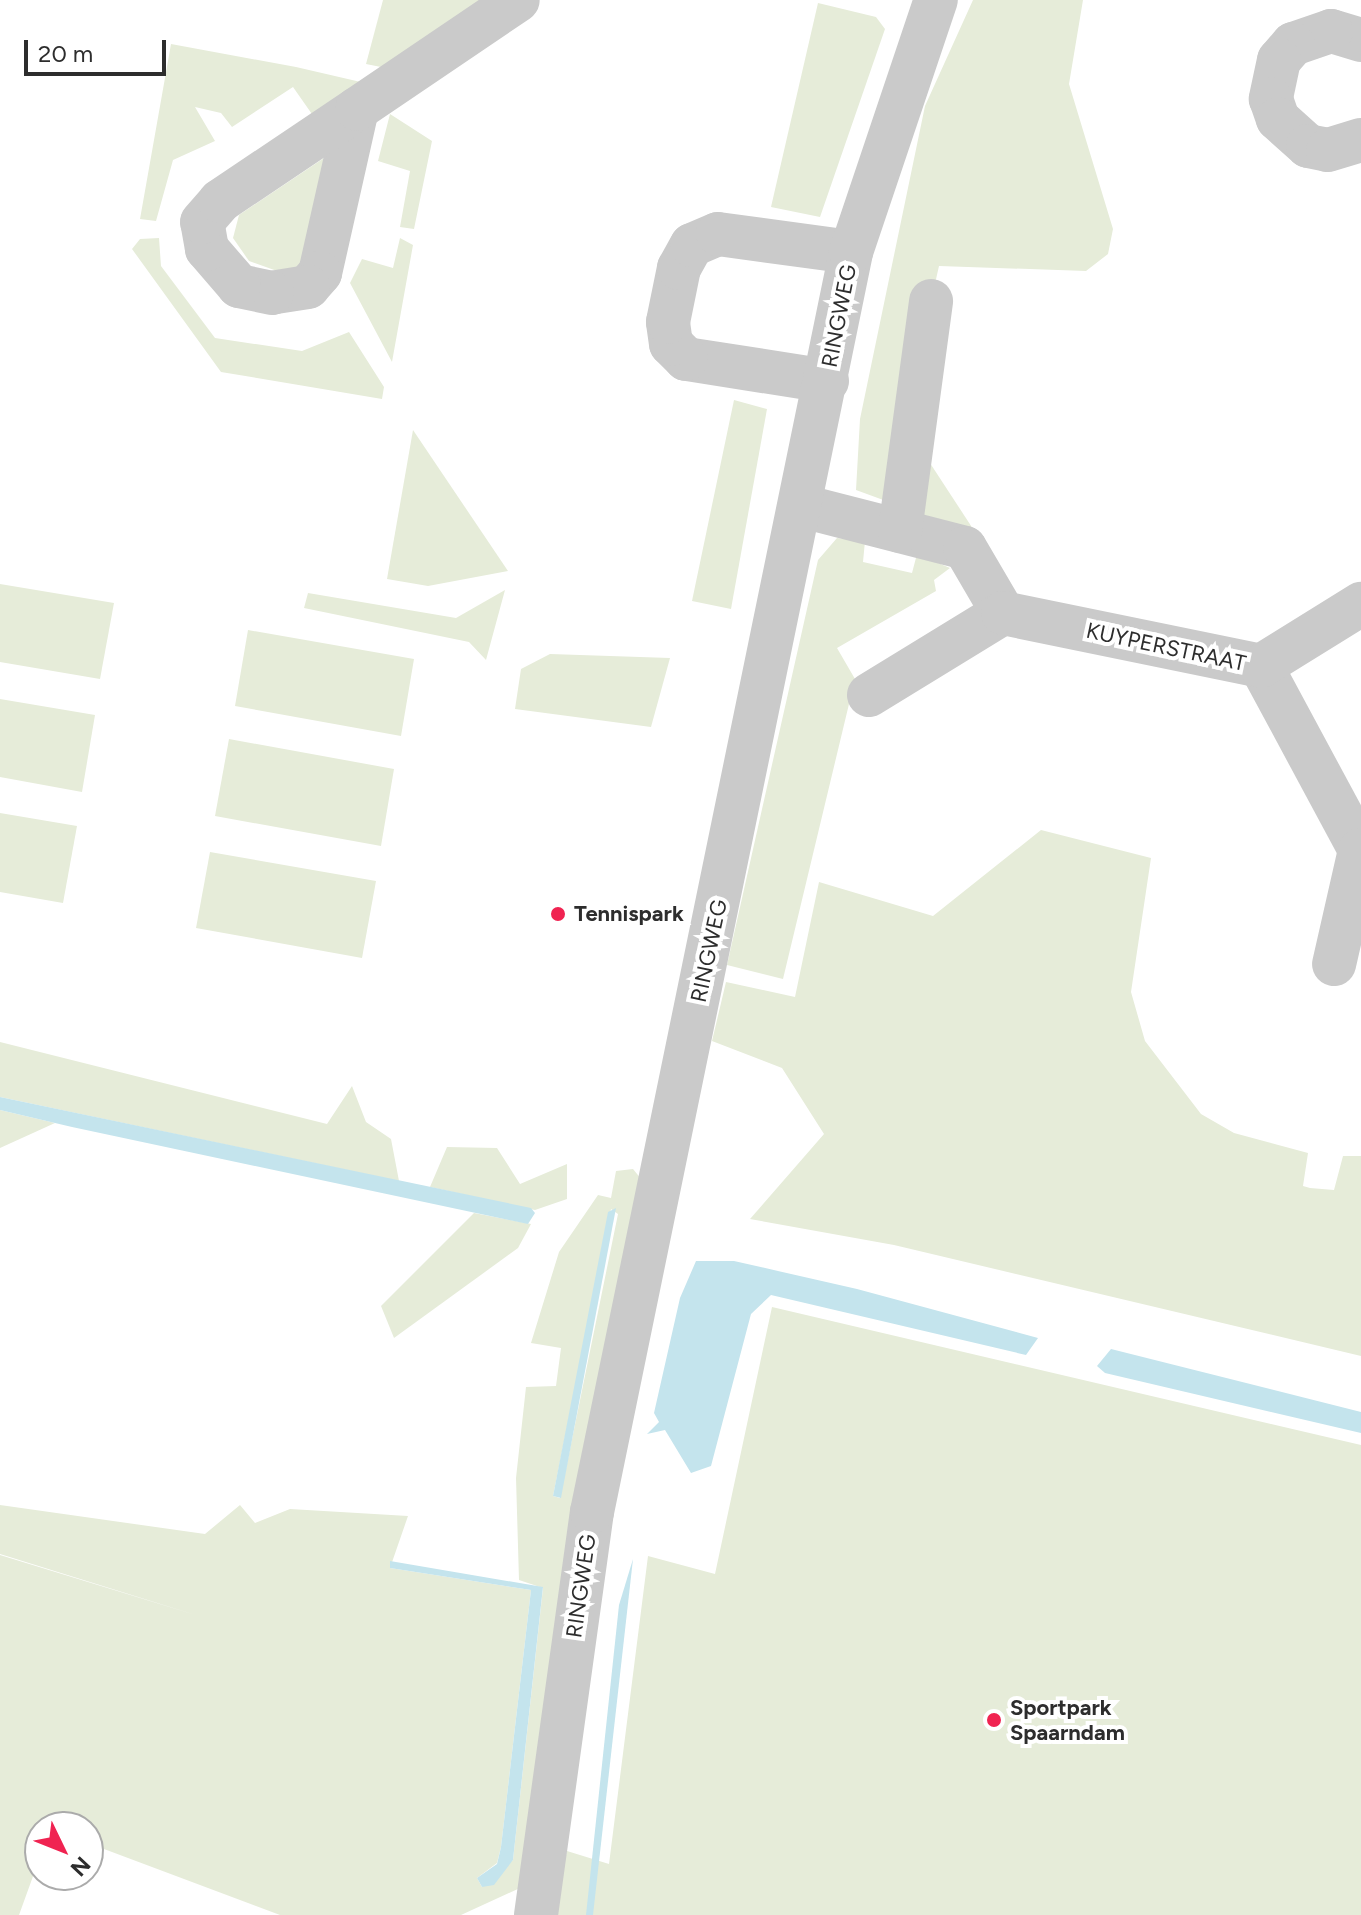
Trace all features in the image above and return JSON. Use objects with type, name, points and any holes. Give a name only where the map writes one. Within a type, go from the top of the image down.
[{"type":"street","points":[[357,109],[518,0]]},
{"type":"street","name":"RINGWEG","points":[[536,1915],[592,1512],[802,506],[851,252],[936,0]]},
{"type":"street","points":[[1361,40],[1331,31],[1293,44],[1279,60],[1271,99],[1284,127],[1308,146],[1328,150],[1361,140]]},
{"type":"street","points":[[827,381],[686,359],[671,344],[668,322],[692,245],[718,234],[851,252]]},
{"type":"street","points":[[900,531],[931,301]]},
{"type":"street","points":[[802,506],[965,548],[1003,613],[869,695]]},
{"type":"street","name":"KUYPERSTRAAT","points":[[1003,613],[1261,666],[1361,604]]},
{"type":"street","points":[[1261,666],[1360,850],[1334,964]]},
{"type":"green space","points":[[383,0],[484,0],[386,68],[366,64]]},
{"type":"green space","points":[[973,0],[1083,0],[1069,84],[1113,229],[1108,254],[1086,271],[939,266],[886,501],[856,490],[860,419],[925,106]]},
{"type":"green space","points":[[818,3],[876,17],[885,29],[820,217],[771,207]]},
{"type":"green space","points":[[171,44],[365,83],[314,117],[293,87],[232,127],[221,113],[195,107],[215,141],[173,160],[156,221],[140,219]]},
{"type":"green space","points":[[390,114],[432,141],[414,229],[400,227],[410,171],[378,161]]},
{"type":"green space","points":[[333,152],[314,262],[291,276],[249,261],[233,238],[239,215]]},
{"type":"green space","points":[[159,238],[161,266],[215,338],[302,351],[349,332],[384,387],[382,399],[221,372],[132,249],[140,239]]},
{"type":"green space","points":[[400,238],[413,245],[392,362],[350,283],[362,259],[393,268]]},
{"type":"green space","points":[[734,400],[767,409],[731,609],[692,601]]},
{"type":"green space","points":[[413,430],[508,571],[428,586],[387,579]]},
{"type":"green space","points":[[928,460],[977,535],[919,514]]},
{"type":"green space","points":[[837,538],[865,541],[863,562],[912,573],[917,554],[950,568],[934,580],[936,591],[837,648],[855,679],[783,979],[727,965],[818,560]]},
{"type":"green space","points":[[0,584],[114,603],[100,679],[0,662]]},
{"type":"green space","points":[[505,590],[486,660],[469,642],[304,608],[308,593],[456,618]]},
{"type":"green space","points":[[248,630],[414,659],[401,736],[235,706]]},
{"type":"green space","points":[[550,654],[670,658],[651,727],[515,709],[521,669]]},
{"type":"green space","points":[[0,699],[95,715],[82,792],[0,777]]},
{"type":"green space","points":[[229,739],[394,769],[381,846],[215,816]]},
{"type":"green space","points":[[0,813],[77,826],[63,903],[0,892]]},
{"type":"green space","points":[[1041,830],[1151,858],[1131,992],[1145,1041],[1201,1114],[1234,1133],[1308,1153],[1303,1186],[1310,1188],[1334,1190],[1343,1156],[1361,1156],[1361,1356],[894,1245],[750,1219],[824,1134],[782,1068],[712,1041],[726,982],[795,997],[819,882],[933,916]]},
{"type":"green space","points":[[210,852],[376,881],[362,958],[196,928]]},
{"type":"green space","points":[[0,1042],[327,1124],[352,1086],[366,1122],[391,1139],[399,1181],[0,1097]]},
{"type":"green space","points":[[0,1110],[55,1123],[0,1148]]},
{"type":"green space","points":[[447,1147],[497,1148],[520,1184],[567,1164],[567,1199],[535,1210],[430,1187]]},
{"type":"green space","points":[[633,1169],[646,1185],[520,1888],[461,1915],[280,1915],[104,1849],[104,1811],[24,1811],[24,1891],[28,1891],[19,1915],[0,1915],[0,1555],[199,1616],[0,1554],[0,1505],[205,1534],[240,1505],[255,1523],[290,1509],[408,1516],[390,1568],[531,1590],[501,1847],[497,1863],[477,1878],[482,1887],[513,1860],[543,1588],[519,1580],[516,1478],[526,1387],[556,1386],[561,1348],[531,1343],[559,1252],[598,1195],[611,1198],[616,1171]],"holes":[[[611,1209],[618,1214],[560,1498],[553,1496]]]},
{"type":"green space","points":[[474,1213],[531,1224],[518,1248],[394,1338],[381,1306]]},
{"type":"green space","name":"Sportpark Spaarndam","points":[[772,1307],[1361,1445],[1361,1915],[552,1915],[567,1851],[609,1864],[648,1556],[715,1574]]},
{"type":"water","points":[[0,1097],[531,1208],[535,1213],[528,1224],[72,1127],[0,1110]]},
{"type":"water","points":[[616,1208],[561,1498],[553,1496],[608,1212]]},
{"type":"water","points":[[696,1261],[734,1261],[857,1289],[1038,1338],[1026,1355],[771,1295],[751,1314],[711,1466],[691,1473],[665,1430],[647,1434],[659,1422],[654,1413],[680,1298]]},
{"type":"water","points":[[1111,1349],[1361,1412],[1361,1433],[1105,1373],[1097,1366]]},
{"type":"water","points":[[633,1559],[593,1915],[586,1915],[619,1605]]},
{"type":"water","points":[[390,1561],[543,1587],[513,1860],[494,1885],[482,1887],[477,1878],[497,1864],[501,1847],[531,1590],[390,1568]]},
{"type":"place","name":"Tennispark","points":[[558,914]]},
{"type":"place","name":"Sportpark Spaarndam","points":[[994,1720]]}]
